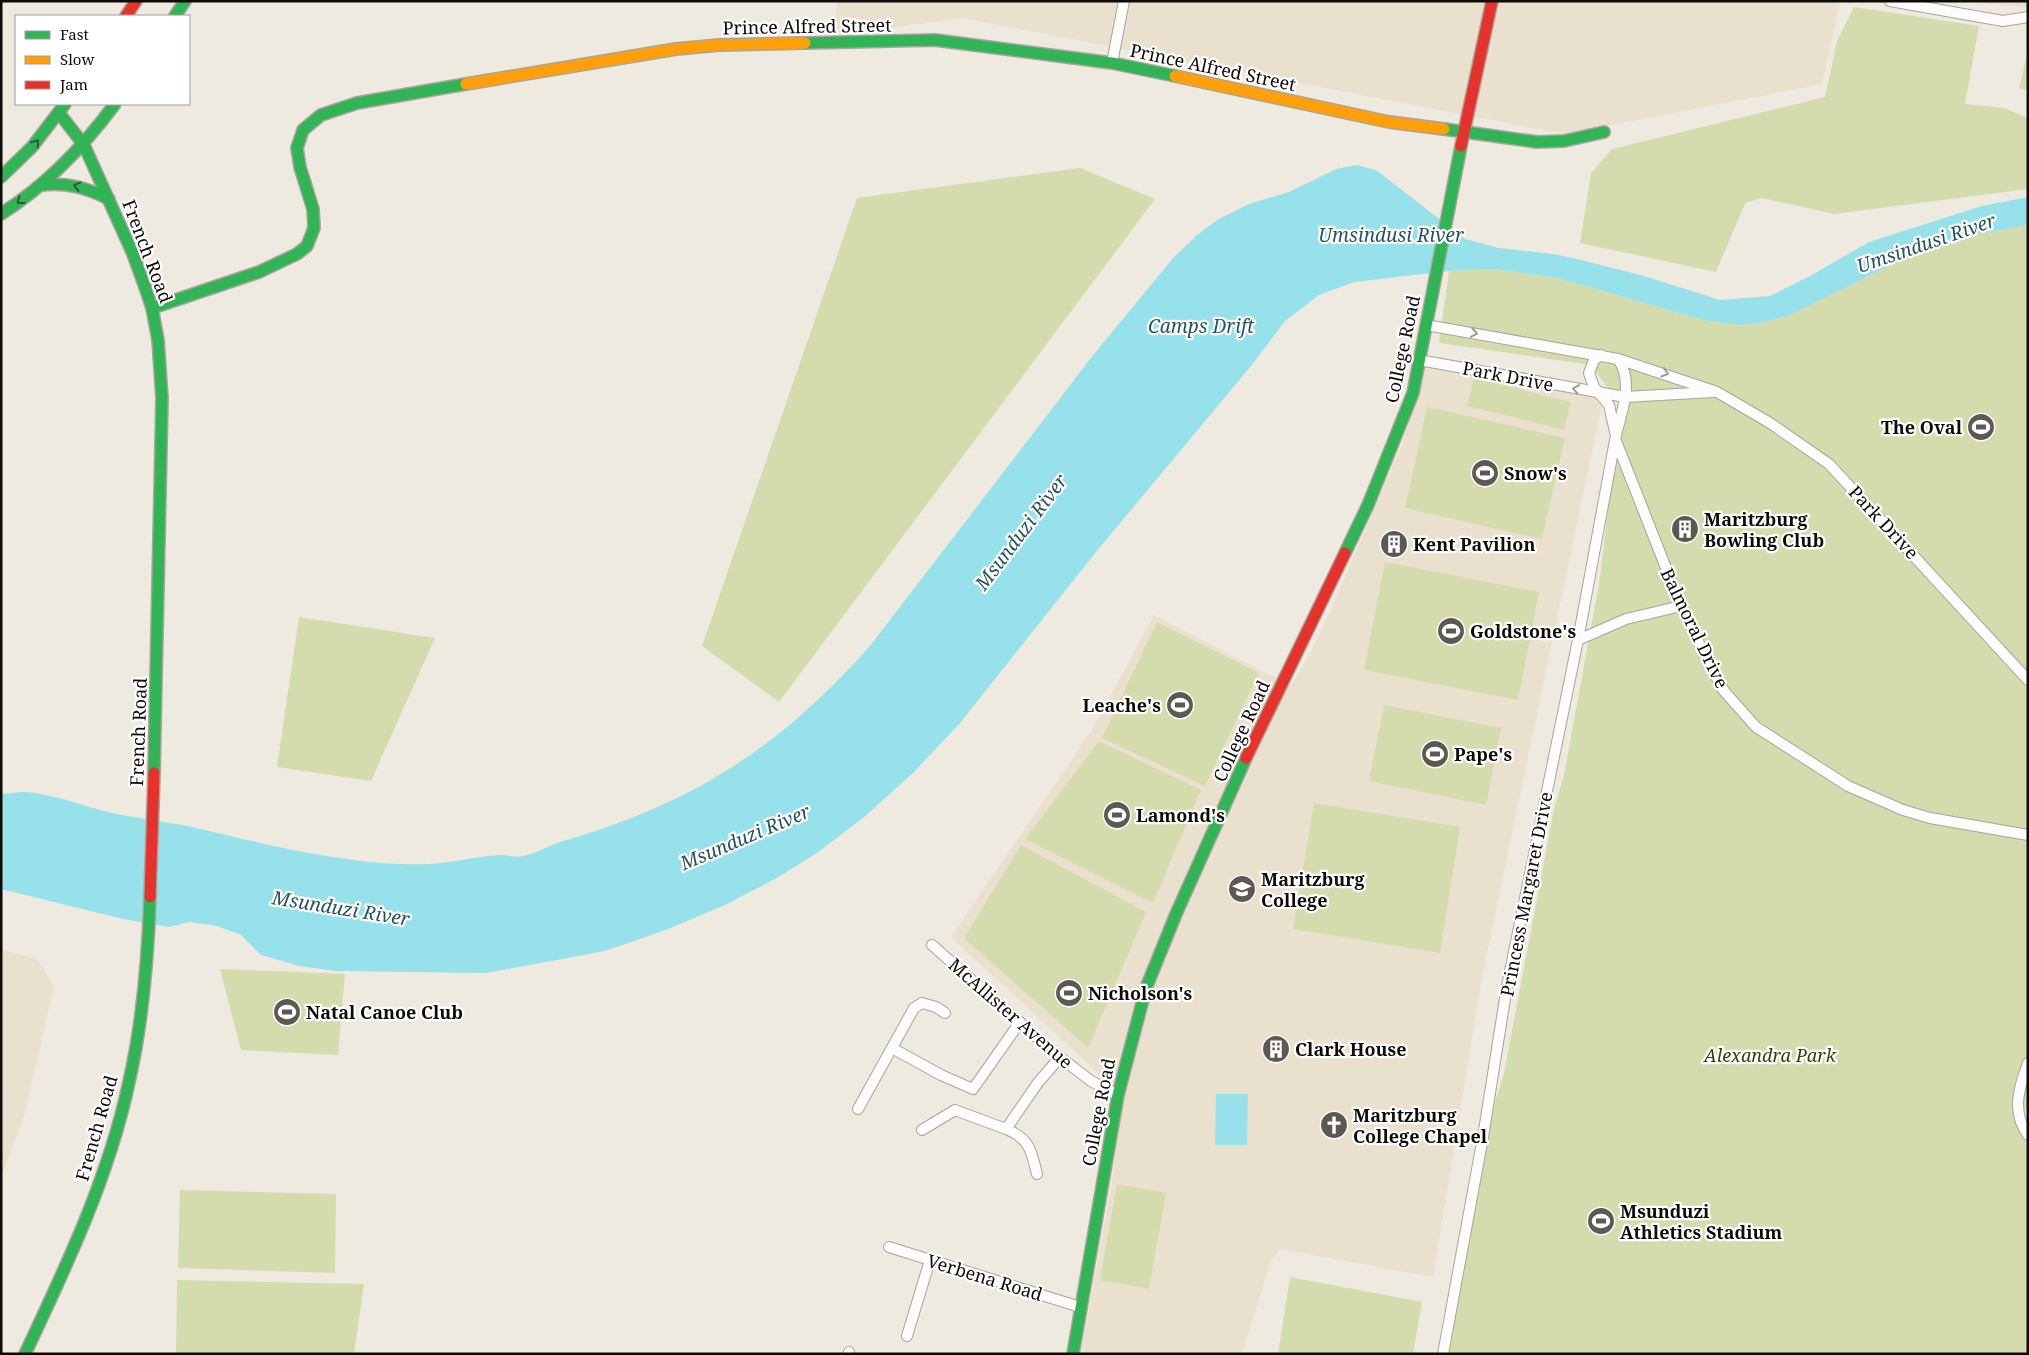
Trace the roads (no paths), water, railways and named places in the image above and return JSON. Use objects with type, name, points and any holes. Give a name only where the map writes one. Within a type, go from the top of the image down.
[{"type":"street","points":[[127,15],[136,1]]},
{"type":"street","points":[[176,15],[185,1]]},
{"type":"street","points":[[1112,63],[1124,1]]},
{"type":"street","name":"College Road","points":[[1073,1354],[1118,1095],[1140,1004],[1160,951],[1245,761],[1368,505],[1409,406],[1492,1]]},
{"type":"street","points":[[1890,1],[2003,21],[2027,14]]},
{"type":"street","name":"Prince Alfred Street","points":[[152,308],[280,263],[297,255],[307,246],[312,239],[315,223],[302,175],[298,142],[299,134],[312,120],[334,108],[569,65],[718,45],[935,40],[1112,63],[1390,122],[1537,142],[1564,141],[1604,132]]},
{"type":"street","points":[[1,214],[42,185],[84,145],[113,105]]},
{"type":"street","points":[[1,177],[32,147],[62,108]]},
{"type":"street","name":"French Road","points":[[25,1354],[66,1266],[111,1150],[129,1082],[147,966],[154,787],[162,398],[161,366],[152,308],[133,254],[84,145],[62,108]]},
{"type":"street","points":[[42,185],[60,183],[78,185],[109,199]]},
{"type":"street","name":"Park Drive","points":[[1426,325],[1618,358],[1717,392],[1770,422],[1829,464],[2028,680]]},
{"type":"street","points":[[1600,393],[1594,387],[1589,373],[1594,360],[1601,355]]},
{"type":"street","points":[[1618,358],[1627,375],[1625,396]]},
{"type":"street","name":"Park Drive","points":[[1419,360],[1625,396],[1717,392]]},
{"type":"street","name":"Princess Margaret Drive","points":[[1600,393],[1609,405],[1615,438]]},
{"type":"street","name":"Princess Margaret Drive","points":[[1443,1354],[1483,1137],[1506,986],[1578,640],[1615,438],[1625,396]]},
{"type":"street","name":"Balmoral Drive","points":[[1615,438],[1681,606],[1724,691],[1756,727],[1777,743],[1854,789],[1903,810],[1930,818],[2028,834]]},
{"type":"street","points":[[1578,640],[1626,620],[1681,606]]},
{"type":"street","name":"McAllister Avenue","points":[[932,944],[1060,1057],[1091,1081],[1118,1095]]},
{"type":"street","points":[[858,1110],[914,1008],[919,1004],[928,1004],[945,1013]]},
{"type":"street","points":[[892,1048],[941,1075],[973,1089],[1020,1022]]},
{"type":"street","points":[[1006,1129],[1037,1084],[1060,1057]]},
{"type":"street","points":[[2028,1062],[2018,1091],[2018,1112],[2022,1126],[2028,1135]]},
{"type":"street","points":[[922,1130],[955,1110],[1006,1129],[1024,1139],[1029,1145],[1037,1174]]},
{"type":"street","name":"Verbena Road","points":[[889,1247],[1080,1307]]},
{"type":"street","points":[[907,1336],[930,1260]]},
{"type":"water","name":"Camps Drift","points":[[1357,165],[1376,170],[1465,239],[1499,248],[1553,254],[1581,260],[1644,276],[1720,300],[1770,296],[1810,276],[1869,242],[1982,206],[2028,197],[2028,225],[1969,236],[1899,261],[1788,316],[1761,323],[1740,325],[1707,321],[1557,278],[1494,269],[1449,271],[1354,282],[1319,295],[1285,321],[1251,366],[1096,552],[960,723],[912,774],[864,817],[817,853],[775,879],[725,905],[668,929],[605,951],[486,973],[336,971],[299,966],[261,955],[241,935],[217,926],[189,922],[169,927],[123,919],[1,889],[1,794],[37,793],[117,814],[192,827],[298,851],[363,861],[413,864],[438,863],[500,855],[518,857],[528,855],[653,809],[694,789],[732,768],[767,743],[836,682],[870,646],[1094,354],[1174,257],[1196,236],[1217,220],[1249,204],[1289,192],[1336,169]]},
{"type":"water","points":[[1216,1094],[1248,1094],[1247,1145],[1215,1145]]},
{"type":"place","name":"The Oval","points":[[1981,427]]},
{"type":"place","name":"Snow's","points":[[1485,473]]},
{"type":"place","name":"Maritzburg Bowling Club","points":[[1685,529]]},
{"type":"place","name":"Kent Pavilion","points":[[1394,544]]},
{"type":"place","name":"Goldstone's","points":[[1451,631]]},
{"type":"place","name":"Leache's","points":[[1180,705]]},
{"type":"place","name":"Pape's","points":[[1435,754]]},
{"type":"place","name":"Lamond's","points":[[1117,815]]},
{"type":"place","name":"Maritzburg College","points":[[1242,889]]},
{"type":"place","name":"Nicholson's","points":[[1069,993]]},
{"type":"place","name":"Natal Canoe Club","points":[[287,1012]]},
{"type":"place","name":"Clark House","points":[[1276,1049]]},
{"type":"place","name":"Maritzburg College Chapel","points":[[1334,1125]]},
{"type":"place","name":"Msunduzi Athletics Stadium","points":[[1601,1221]]},
{"type":"water label","name":"Umsindusi River","points":[[1391,235]]},
{"type":"water label","name":"Umsindusi River","points":[[1926,243]]},
{"type":"water label","name":"Msunduzi River","points":[[1021,532]]},
{"type":"water label","name":"Msunduzi River","points":[[745,837]]},
{"type":"water label","name":"Msunduzi River","points":[[341,908]]},
{"type":"park label","name":"Alexandra Park","points":[[1770,1055]]}]
